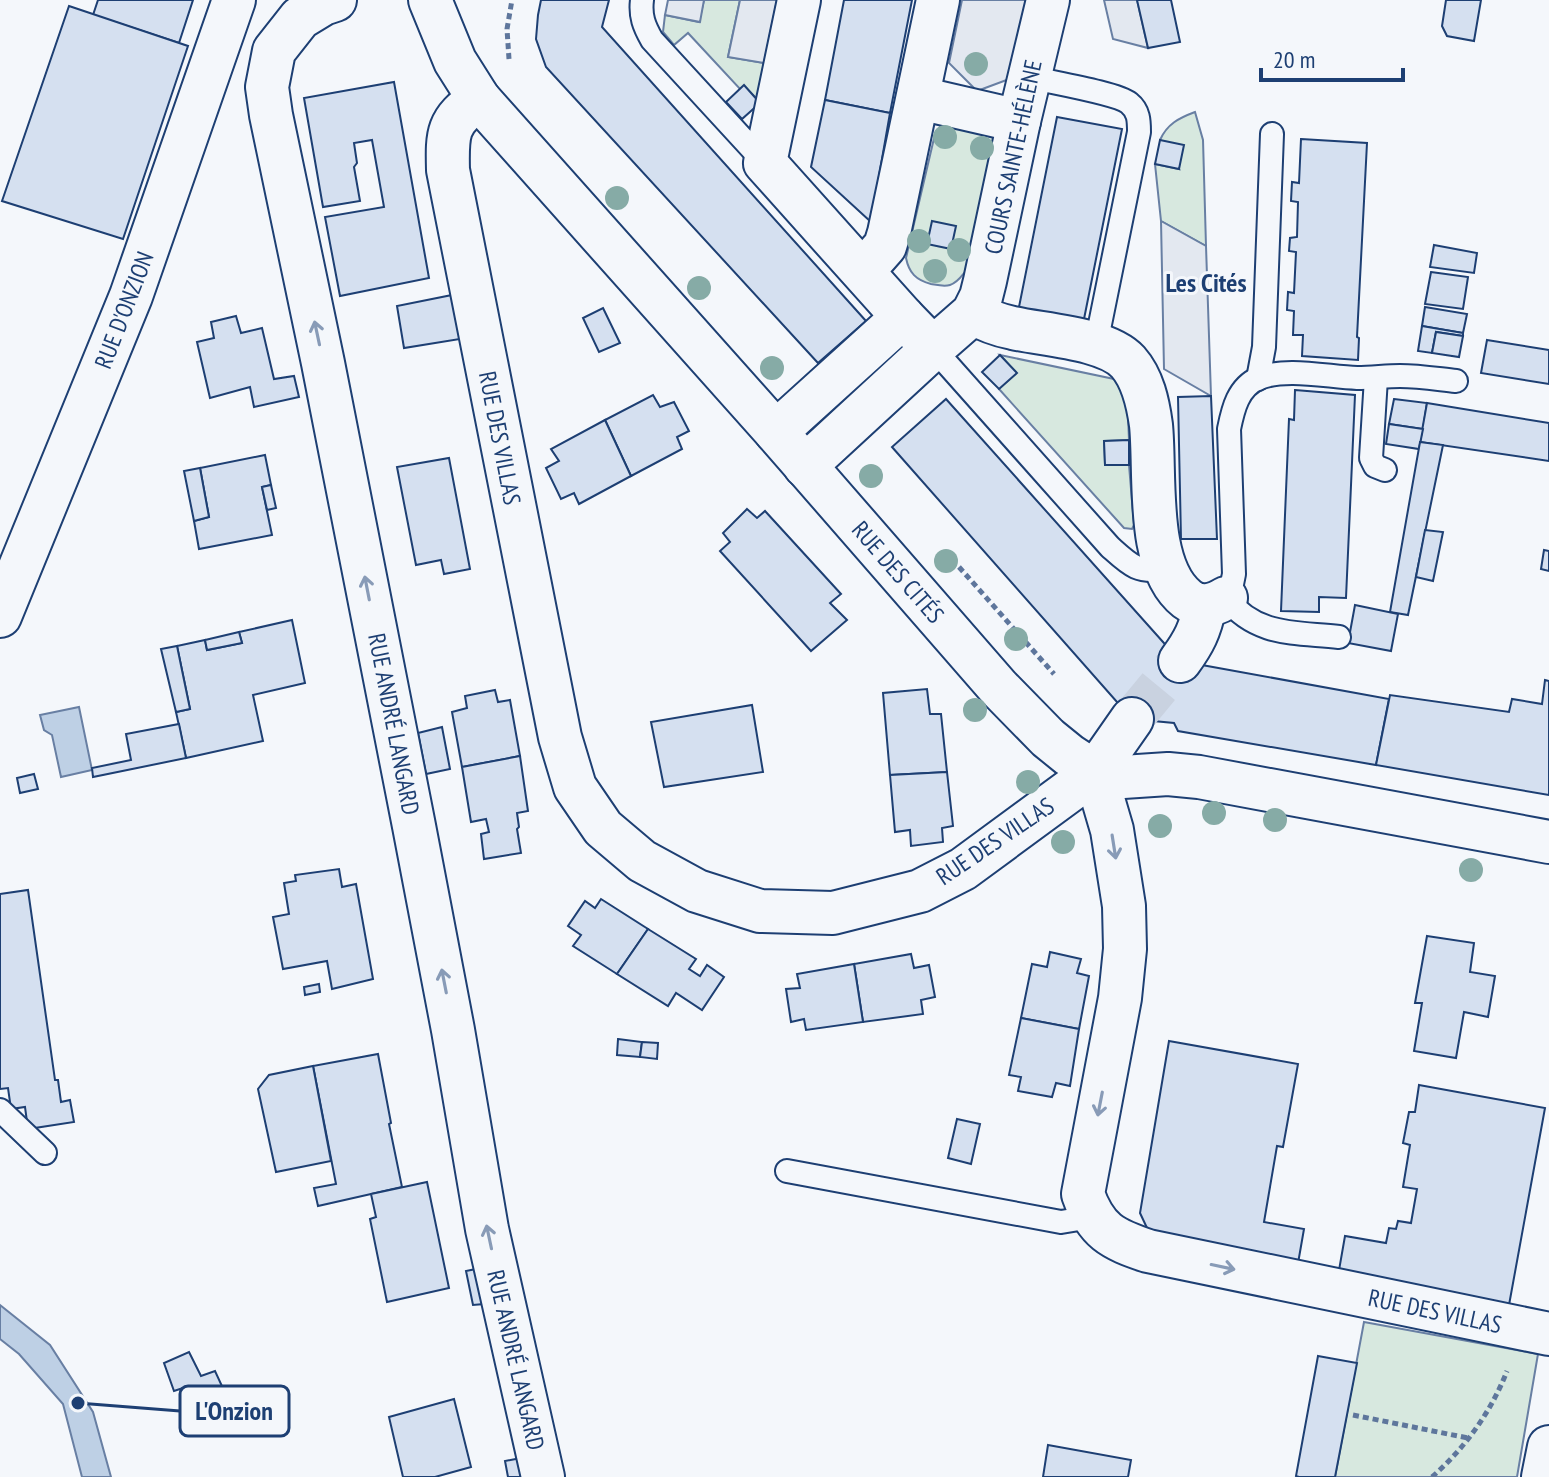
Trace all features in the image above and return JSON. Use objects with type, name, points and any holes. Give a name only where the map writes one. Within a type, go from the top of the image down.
[{"type":"street","name":"RUE D'ONZION","points":[[0,616],[131,296],[234,0]]},
{"type":"street","name":"RUE ANDRÉ LANGARD","points":[[335,0],[300,18],[274,51],[267,87],[411,810],[487,1229],[543,1477]]},
{"type":"street","name":"RUE DES CITÉS","points":[[430,0],[455,61],[479,99],[999,688],[1069,755],[1095,772],[1123,777],[1168,774],[1199,777],[1549,842]]},
{"type":"street","points":[[799,0],[765,163],[933,348]]},
{"type":"street","points":[[863,271],[885,246],[889,233],[938,0]]},
{"type":"street","name":"COURS SAINTE-HÉLÈNE","points":[[805,466],[973,313],[985,281],[1048,0]]},
{"type":"street","points":[[919,98],[1019,121]]},
{"type":"street","name":"RUE DES VILLAS","points":[[479,99],[454,122],[447,140],[448,170],[560,737],[575,787],[603,828],[642,861],[697,891],[760,911],[833,913],[920,891],[963,869],[1095,772],[1132,719]]},
{"type":"street","points":[[973,313],[1013,328],[1096,344],[1113,350],[1128,361],[1139,378],[1147,401],[1157,542],[1164,569],[1172,584],[1193,603],[1215,602]]},
{"type":"street","points":[[776,432],[903,317]]},
{"type":"street","points":[[1180,661],[1215,602]]},
{"type":"street","points":[[1090,1214],[1083,1194],[1120,998],[1125,949],[1124,906],[1112,830],[1095,772]]},
{"type":"street","name":"RUE DES VILLAS","points":[[1090,1214],[1113,1236],[1148,1251],[1534,1331]]},
{"type":"street","points":[[1543,1477],[1549,1447]]},
{"type":"lane","points":[[642,0],[641,16],[652,40],[765,163]]},
{"type":"lane","points":[[1030,77],[1122,98],[1136,110],[1139,120],[1096,344]]},
{"type":"lane","points":[[1258,379],[1264,347],[1272,134]]},
{"type":"lane","points":[[933,348],[1110,547],[1139,569],[1164,569]]},
{"type":"lane","points":[[1339,637],[1272,630],[1256,625],[1215,602],[1231,589],[1234,557],[1229,429],[1234,408],[1242,392],[1258,379],[1277,374],[1376,378],[1401,376],[1456,381]]},
{"type":"lane","points":[[1376,378],[1371,458],[1375,466],[1385,470]]},
{"type":"lane","points":[[0,1110],[45,1153]]},
{"type":"lane","points":[[787,1171],[1061,1222],[1090,1214]]},
{"type":"path","points":[[1432,1477],[1475,1431],[1498,1393],[1511,1361],[1534,1331]]},
{"type":"path","points":[[1353,1415],[1468,1438]]},
{"type":"shaded area","points":[[668,0],[704,0],[700,22],[665,15]]},
{"type":"shaded area","points":[[704,0],[740,0],[728,57],[764,63],[757,99],[744,86],[740,89],[688,33],[674,45],[663,32],[665,15],[699,22]]},
{"type":"shaded area","points":[[740,0],[777,0],[764,63],[728,57]]},
{"type":"shaded area","points":[[962,0],[1026,0],[1012,78],[977,91],[949,63]]},
{"type":"shaded area","points":[[1104,0],[1137,0],[1148,48],[1113,39]]},
{"type":"shaded area","points":[[1195,112],[1203,140],[1206,246],[1161,221],[1155,164],[1179,169],[1160,140],[1174,122]]},
{"type":"shaded area","points":[[943,123],[995,137],[996,150],[965,272],[955,283],[945,286],[917,278],[906,258],[935,134]]},
{"type":"shaded area","points":[[1161,221],[1206,246],[1211,396],[1164,369]]},
{"type":"shaded area","points":[[1000,355],[1114,379],[1127,391],[1129,440],[1104,441],[1105,465],[1129,465],[1132,529],[1124,528],[999,389],[1016,373]]},
{"type":"shaded area","points":[[1364,1322],[1538,1354],[1517,1477],[1335,1477]]},
{"type":"water","points":[[79,707],[92,770],[61,777],[52,735],[44,730],[40,715]]},
{"type":"water","points":[[0,1305],[50,1345],[93,1412],[111,1477],[82,1477],[63,1404],[19,1354],[0,1339]]},
{"type":"building","points":[[98,0],[193,0],[179,43],[93,15]]},
{"type":"building","points":[[541,0],[609,0],[602,27],[866,321],[818,363],[546,67],[536,39]]},
{"type":"building","points":[[844,0],[912,0],[890,113],[825,100]]},
{"type":"building","points":[[1137,0],[1171,0],[1180,42],[1148,48]]},
{"type":"building","points":[[1446,0],[1481,0],[1474,41],[1447,36],[1442,26]]},
{"type":"building","points":[[69,6],[188,46],[123,239],[2,201]]},
{"type":"building","points":[[394,82],[429,278],[340,296],[325,217],[384,207],[372,140],[354,143],[357,163],[354,167],[360,201],[323,207],[304,98]]},
{"type":"building","points":[[744,85],[760,103],[742,119],[726,102]]},
{"type":"building","points":[[825,100],[890,113],[871,222],[811,167]]},
{"type":"building","points":[[1057,117],[1122,129],[1083,324],[1018,312]]},
{"type":"building","points":[[1301,139],[1367,143],[1358,360],[1302,356],[1303,335],[1293,335],[1294,311],[1287,310],[1288,292],[1294,293],[1296,252],[1289,251],[1290,238],[1297,237],[1298,202],[1291,201],[1292,182],[1299,183]]},
{"type":"building","points":[[1160,140],[1184,145],[1179,169],[1155,164]]},
{"type":"building","points":[[932,221],[956,226],[951,249],[927,244]]},
{"type":"building","points":[[1434,245],[1477,253],[1474,273],[1430,267]]},
{"type":"building","points":[[1431,272],[1468,277],[1463,309],[1425,304]]},
{"type":"building","points":[[452,295],[460,339],[404,348],[397,306]]},
{"type":"building","points":[[1425,307],[1467,314],[1463,333],[1422,326]]},
{"type":"building","points":[[603,308],[620,343],[599,352],[583,318]]},
{"type":"building","points":[[236,316],[241,333],[262,328],[274,379],[294,376],[299,397],[254,407],[250,387],[210,398],[197,342],[214,338],[211,322]]},
{"type":"building","points":[[1422,326],[1463,333],[1463,336],[1436,332],[1432,353],[1418,351]]},
{"type":"building","points":[[1436,332],[1463,336],[1459,357],[1432,353]]},
{"type":"building","points":[[1487,340],[1549,350],[1549,384],[1481,373]]},
{"type":"building","points":[[1000,355],[1017,373],[999,389],[982,372]]},
{"type":"building","points":[[1295,390],[1355,395],[1346,598],[1319,597],[1319,612],[1281,611],[1289,419],[1294,420]]},
{"type":"building","points":[[653,395],[660,407],[674,402],[689,431],[677,437],[682,449],[631,476],[605,420]]},
{"type":"building","points":[[1211,396],[1217,539],[1181,539],[1178,397]]},
{"type":"building","points":[[946,399],[1180,661],[1389,699],[1376,765],[1178,731],[1174,723],[1132,719],[892,447]]},
{"type":"building","points":[[1394,399],[1427,403],[1423,429],[1389,424]]},
{"type":"building","points":[[1427,403],[1549,423],[1549,461],[1420,442]]},
{"type":"building","points":[[605,420],[631,476],[579,504],[574,493],[561,499],[546,468],[559,461],[551,449]]},
{"type":"building","points":[[1389,424],[1423,429],[1419,449],[1386,444]]},
{"type":"building","points":[[1129,440],[1129,465],[1105,465],[1104,441]]},
{"type":"building","points":[[1420,442],[1443,445],[1408,615],[1390,612]]},
{"type":"building","points":[[265,455],[271,485],[262,487],[272,535],[199,549],[194,521],[209,517],[200,468]]},
{"type":"building","points":[[449,458],[470,569],[444,574],[441,560],[416,565],[397,467]]},
{"type":"building","points":[[200,468],[209,517],[194,521],[184,471]]},
{"type":"building","points":[[271,485],[276,508],[267,510],[262,487]]},
{"type":"building","points":[[747,509],[757,518],[765,511],[841,594],[830,603],[847,620],[811,651],[720,551],[730,542],[723,533]]},
{"type":"building","points":[[1425,530],[1443,532],[1433,581],[1416,577]]},
{"type":"building","points":[[1544,550],[1549,551],[1549,571],[1541,569]]},
{"type":"building","points":[[1355,605],[1398,614],[1391,651],[1348,643]]},
{"type":"building","points":[[292,620],[305,683],[253,695],[263,741],[186,758],[176,712],[190,709],[177,646],[205,640],[207,650],[242,643],[239,632]]},
{"type":"building","points":[[239,632],[242,643],[207,650],[205,640]]},
{"type":"building","points":[[177,646],[190,709],[176,712],[161,649]]},
{"type":"building","points":[[1545,680],[1549,681],[1549,795],[1376,765],[1390,695],[1509,712],[1512,699],[1542,704]]},
{"type":"building","points":[[927,689],[930,714],[941,714],[947,772],[890,775],[883,693]]},
{"type":"building","points":[[495,690],[498,702],[510,700],[520,756],[462,767],[452,712],[467,708],[465,696]]},
{"type":"building","points":[[752,705],[763,772],[664,787],[651,722]]},
{"type":"building","points":[[179,724],[186,758],[93,777],[92,768],[131,760],[126,734]]},
{"type":"building","points":[[442,727],[450,769],[426,774],[418,733]]},
{"type":"building","points":[[520,756],[528,811],[517,813],[521,853],[484,859],[481,834],[489,832],[486,819],[471,822],[462,767]]},
{"type":"building","points":[[947,772],[953,826],[942,828],[943,842],[911,846],[910,830],[895,832],[890,775]]},
{"type":"building","points":[[34,774],[38,789],[20,793],[17,778]]},
{"type":"building","points":[[339,869],[342,887],[356,884],[373,979],[332,989],[327,961],[283,969],[273,917],[289,914],[284,883],[296,881],[295,875]]},
{"type":"building","points":[[28,890],[55,1080],[58,1080],[61,1102],[70,1100],[74,1122],[28,1129],[25,1107],[11,1109],[8,1088],[0,1089],[0,894]]},
{"type":"building","points":[[601,899],[648,929],[617,974],[573,946],[581,935],[568,926],[585,901],[595,908]]},
{"type":"building","points":[[648,929],[696,959],[689,969],[700,976],[707,965],[724,977],[702,1010],[676,993],[668,1006],[617,974]]},
{"type":"building","points":[[1427,936],[1474,943],[1470,972],[1495,976],[1488,1017],[1464,1012],[1456,1058],[1414,1051],[1422,1003],[1415,1003]]},
{"type":"building","points":[[1050,952],[1081,959],[1077,973],[1089,976],[1079,1029],[1021,1018],[1032,964],[1047,967]]},
{"type":"building","points":[[911,954],[914,968],[929,965],[935,997],[921,1000],[923,1014],[863,1022],[854,964]]},
{"type":"building","points":[[854,964],[863,1022],[806,1030],[804,1019],[791,1022],[786,989],[800,988],[797,974]]},
{"type":"building","points":[[319,984],[320,992],[305,995],[304,987]]},
{"type":"building","points":[[1021,1018],[1079,1029],[1070,1086],[1056,1083],[1052,1097],[1018,1091],[1021,1077],[1009,1075]]},
{"type":"building","points":[[618,1039],[642,1042],[640,1057],[617,1055]]},
{"type":"building","points":[[1169,1041],[1298,1064],[1283,1147],[1277,1146],[1264,1222],[1304,1229],[1297,1269],[1155,1245],[1140,1213]]},
{"type":"building","points":[[642,1042],[658,1043],[657,1059],[640,1057]]},
{"type":"building","points":[[378,1054],[402,1187],[318,1206],[314,1188],[336,1184],[313,1066]]},
{"type":"building","points":[[313,1066],[331,1161],[276,1172],[258,1089],[269,1075]]},
{"type":"building","points":[[1419,1085],[1545,1108],[1509,1305],[1338,1276],[1345,1236],[1386,1243],[1389,1228],[1396,1229],[1398,1221],[1411,1223],[1417,1189],[1403,1187],[1410,1145],[1403,1143],[1409,1112],[1415,1112]]},
{"type":"building","points":[[957,1119],[980,1124],[971,1164],[948,1158]]},
{"type":"building","points":[[427,1182],[449,1288],[387,1302],[370,1219],[376,1217],[371,1194]]},
{"type":"building","points":[[476,1269],[484,1304],[473,1305],[466,1271]]},
{"type":"building","points":[[189,1352],[201,1376],[215,1371],[227,1397],[219,1401],[224,1413],[203,1423],[186,1387],[174,1391],[164,1363]]},
{"type":"building","points":[[1318,1356],[1357,1363],[1335,1477],[1299,1477],[1296,1476]]},
{"type":"building","points":[[454,1399],[471,1467],[435,1477],[403,1477],[389,1417]]},
{"type":"building","points":[[1048,1445],[1131,1460],[1128,1477],[1043,1477]]},
{"type":"building","points":[[521,1458],[525,1477],[508,1477],[505,1461]]},
{"type":"tunnel","points":[[1132,719],[1180,661]]},
{"type":"place","name":"L'Onzion","points":[[78,1403]]},
{"type":"district","name":"Les Cités","points":[[1206,282]]}]
